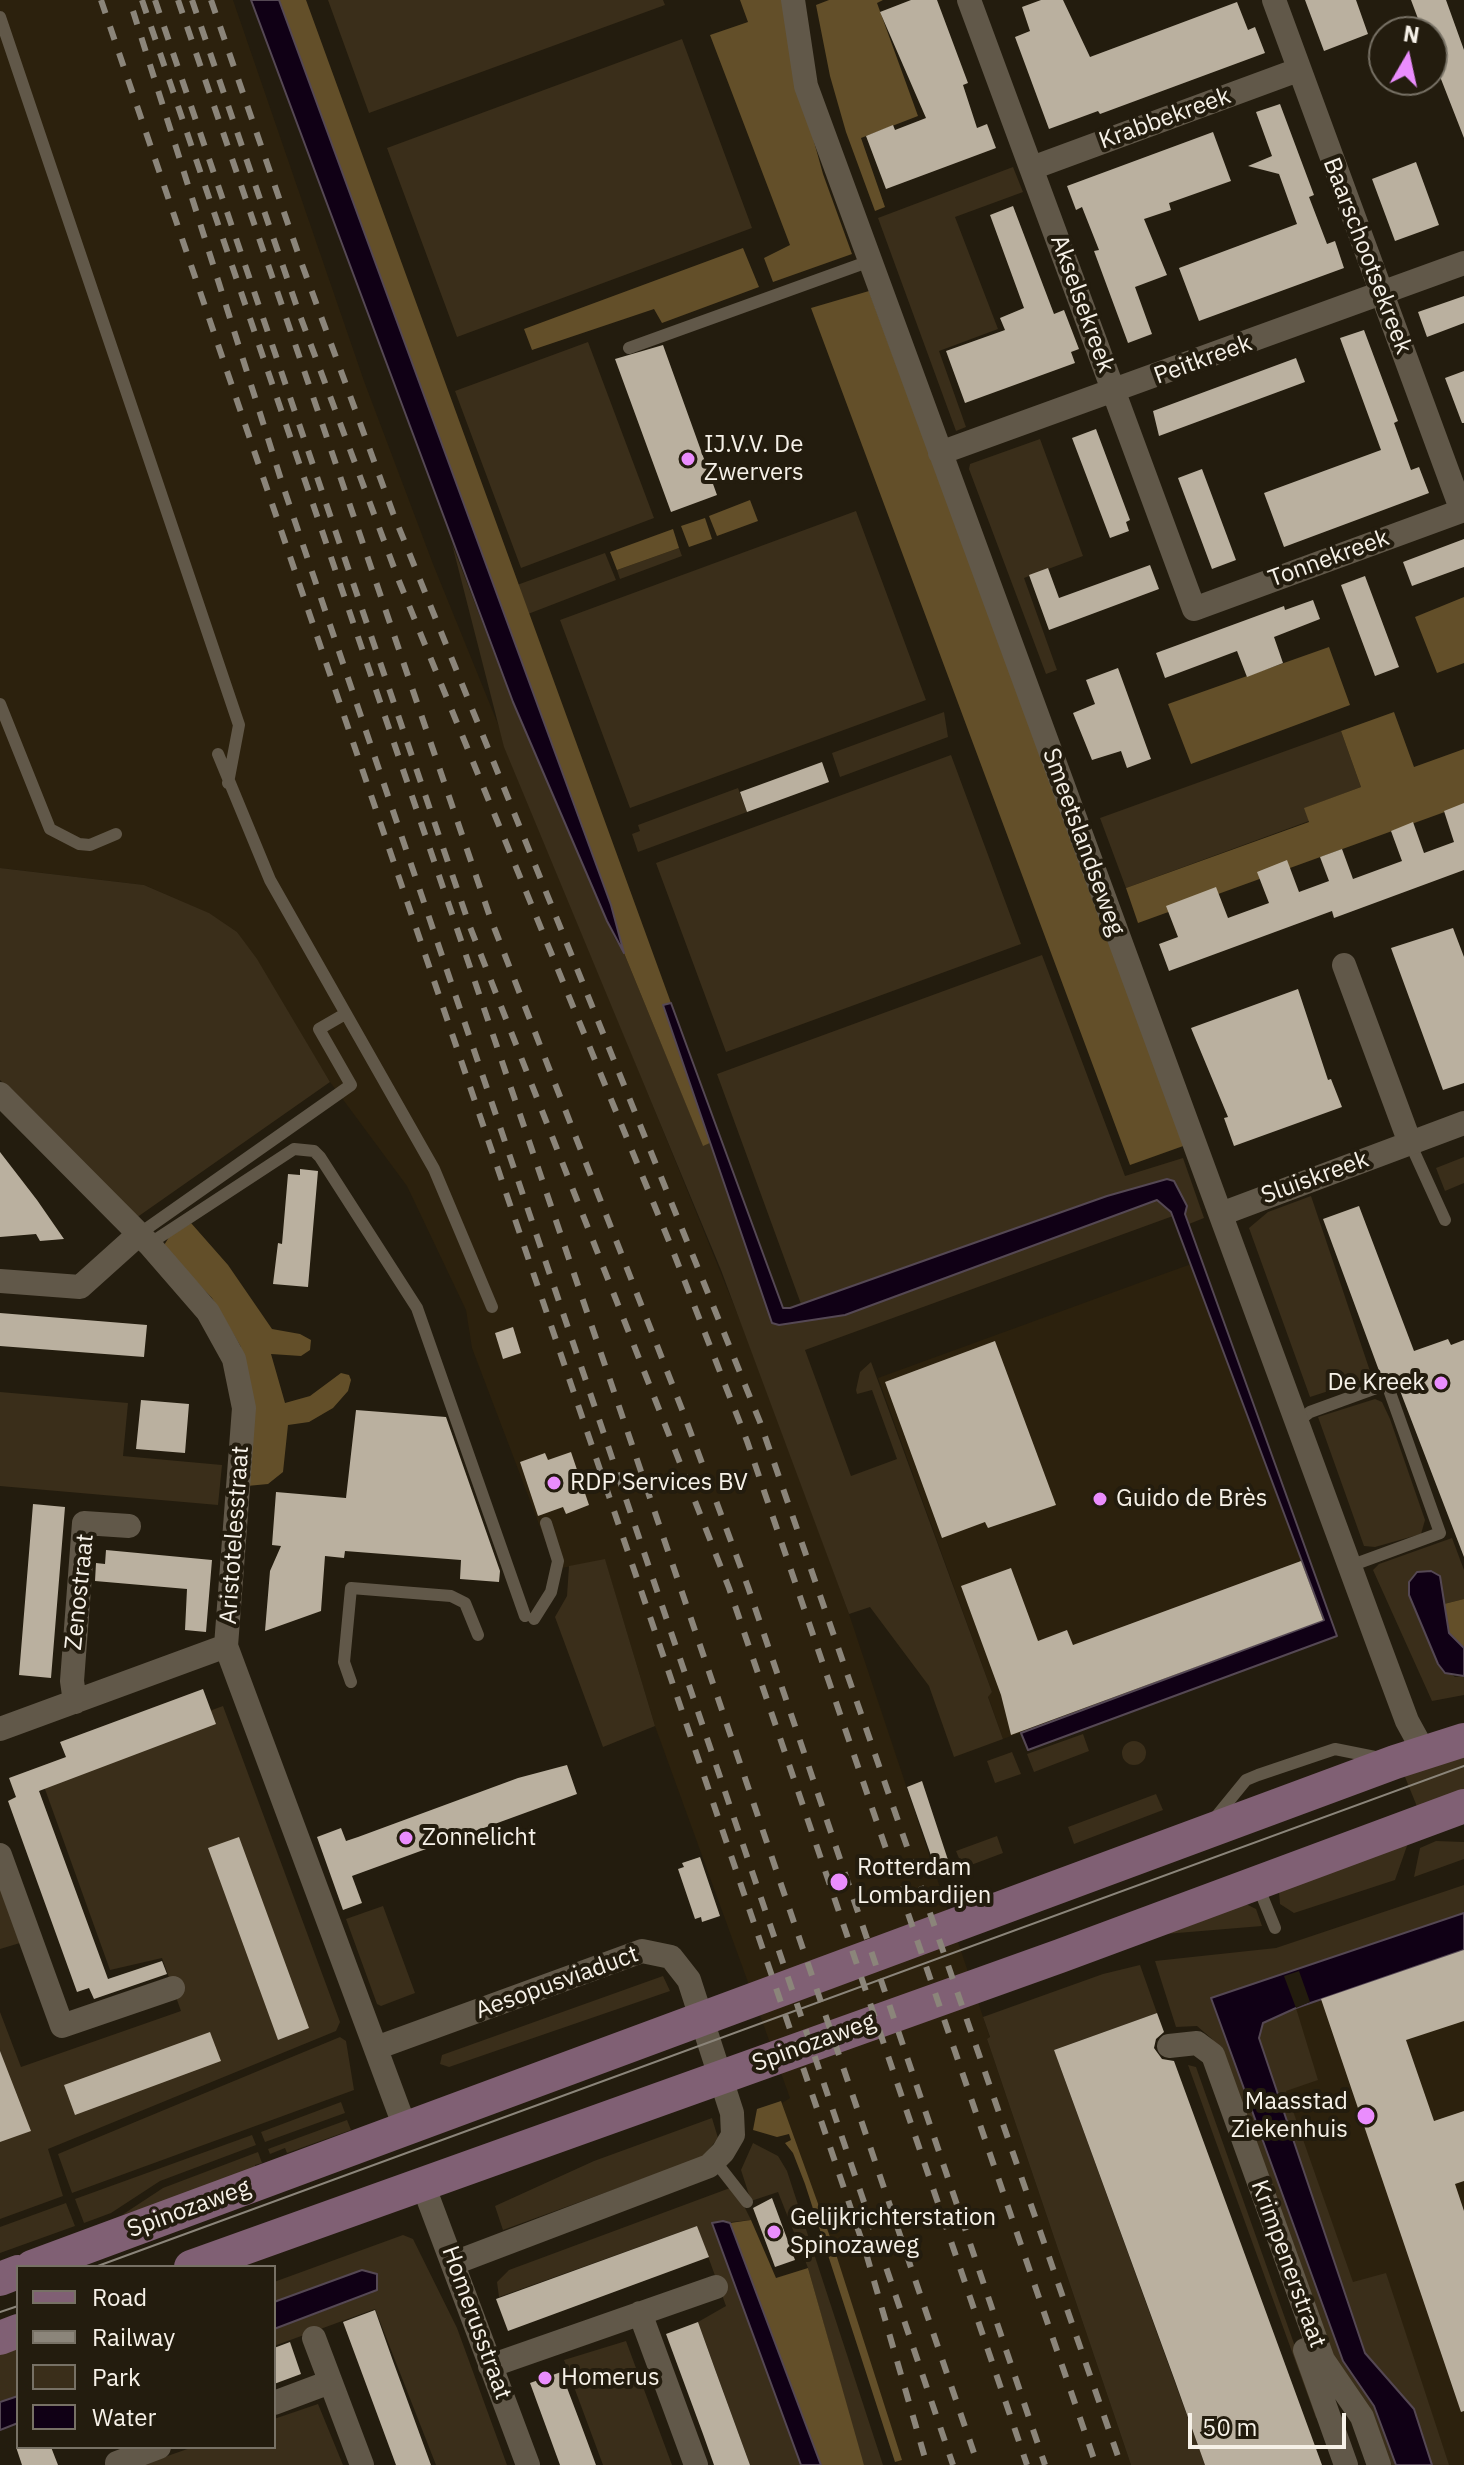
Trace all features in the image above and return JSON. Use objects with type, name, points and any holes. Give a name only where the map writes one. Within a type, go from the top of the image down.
[{"type":"main road","name":"Spinozaweg","points":[[37,2265],[1409,1757],[1464,1740]]},
{"type":"main road","name":"Spinozaweg","points":[[196,2265],[1454,1814]]},
{"type":"street","name":"Smeetslandseweg","points":[[793,0],[806,86],[1407,1721],[1409,1757]]},
{"type":"street","name":"Akselsekreek","points":[[969,0],[1194,609]]},
{"type":"street","name":"Baarschootsekreek","points":[[1274,0],[1463,511]]},
{"type":"street","name":"Krabbekreek","points":[[1032,168],[1298,70]]},
{"type":"street","name":"Peitkreek","points":[[940,453],[1464,263]]},
{"type":"street","name":"Tonnekreek","points":[[1194,609],[1463,511]]},
{"type":"street","points":[[1344,965],[1410,1143]]},
{"type":"street","name":"Aristotelesstraat","points":[[0,1094],[144,1239],[208,1312],[234,1359],[244,1408],[226,1646],[406,2130]]},
{"type":"street","name":"Sluiskreek","points":[[1221,1214],[1464,1123]]},
{"type":"street","points":[[0,1281],[80,1287],[144,1239]]},
{"type":"street","name":"Zenostraat","points":[[75,1702],[72,1681],[84,1523],[129,1526]]},
{"type":"street","points":[[0,1729],[226,1646]]},
{"type":"street","points":[[0,1855],[62,2026],[173,1988]]},
{"type":"street","name":"Aesopusviaduct","points":[[376,2048],[642,1951],[671,1957],[690,1983],[731,2111],[733,2135],[715,2161]]},
{"type":"street","name":"Krimpenerstraat","points":[[1346,2465],[1207,2074],[1192,2057],[1171,2053],[1197,2043],[1213,2055],[1323,2360],[1362,2417],[1379,2465]]},
{"type":"street","points":[[454,2263],[715,2161]]},
{"type":"street","name":"Homerusstraat","points":[[422,2182],[528,2465]]},
{"type":"street","points":[[490,2366],[716,2287]]},
{"type":"street","points":[[640,2313],[696,2465]]},
{"type":"street","points":[[314,2338],[362,2465]]},
{"type":"street","points":[[276,2402],[330,2382]]},
{"type":"street","points":[[117,2463],[154,2449]]},
{"type":"lane","points":[[0,17],[239,725],[228,783]]},
{"type":"lane","points":[[629,348],[870,261]]},
{"type":"lane","points":[[0,704],[50,829],[79,844],[90,845],[116,834]]},
{"type":"lane","points":[[218,754],[276,894],[434,1169],[492,1307]]},
{"type":"lane","points":[[144,1239],[351,1085],[319,1029],[345,1014]]},
{"type":"lane","points":[[1410,1143],[1445,1220]]},
{"type":"lane","points":[[144,1239],[294,1149],[314,1151],[417,1308],[530,1618],[551,1592],[558,1561],[546,1523]]},
{"type":"lane","points":[[1297,1422],[1310,1412],[1387,1384],[1440,1533],[1350,1566]]},
{"type":"lane","points":[[351,1682],[344,1662],[351,1588],[451,1596],[465,1603],[478,1635]]},
{"type":"lane","points":[[1257,1883],[1275,1928]]},
{"type":"lane","points":[[715,2161],[747,2202]]},
{"type":"shaded area","points":[[0,0],[233,0],[364,381],[433,564],[759,1367],[849,1614],[990,2038],[987,2039],[1131,2465],[898,2465],[782,2103],[790,2098],[655,1726],[605,1560],[556,1569],[472,1348],[466,1310],[407,1186],[330,1082],[237,932],[208,913],[144,885],[0,868]]},
{"type":"shaded area","points":[[279,0],[306,0],[671,1003],[664,1006],[710,1143],[703,1146],[624,953]]},
{"type":"shaded area","points":[[740,0],[785,0],[798,84],[823,174],[852,254],[773,282],[764,258],[790,245],[710,35],[748,22]]},
{"type":"shaded area","points":[[829,0],[883,0],[877,3],[918,116],[861,138],[885,207],[875,211],[846,132],[830,76],[816,5]]},
{"type":"shaded area","points":[[743,248],[759,287],[662,323],[654,309],[532,350],[524,329]]},
{"type":"shaded area","points":[[869,291],[1186,1145],[1130,1165],[811,308]]},
{"type":"shaded area","points":[[750,500],[758,521],[717,536],[709,516]]},
{"type":"shaded area","points":[[705,518],[712,539],[689,547],[681,526]]},
{"type":"shaded area","points":[[673,529],[679,548],[617,570],[610,552]]},
{"type":"shaded area","points":[[1464,597],[1464,663],[1437,673],[1415,617]]},
{"type":"shaded area","points":[[1329,647],[1350,705],[1191,764],[1168,704]]},
{"type":"shaded area","points":[[1394,712],[1414,767],[1464,749],[1464,805],[1138,923],[1126,888],[1309,822],[1304,808],[1361,787],[1341,731]]},
{"type":"shaded area","points":[[191,1223],[228,1265],[272,1329],[300,1334],[311,1340],[310,1350],[301,1356],[271,1354],[285,1403],[310,1396],[341,1373],[349,1375],[351,1380],[348,1391],[333,1408],[309,1422],[288,1425],[283,1472],[268,1484],[247,1486],[241,1347],[212,1298],[163,1247],[169,1237]]},
{"type":"shaded area","name":"Guido de Brès","points":[[1191,1264],[1324,1621],[1003,1739],[988,1696],[992,1692],[878,1378]]},
{"type":"shaded area","points":[[1464,1599],[1464,1648],[1449,1633],[1444,1604]]},
{"type":"shaded area","name":"Maasstad Ziekenhuis","points":[[1464,1937],[1464,2465],[1417,2465],[1236,2014]]},
{"type":"shaded area","points":[[781,2101],[834,2248],[902,2460],[895,2462],[805,2184],[793,2153],[785,2143],[791,2140],[789,2134],[777,2137],[753,2130],[757,2109]]},
{"type":"shaded area","points":[[751,2220],[776,2278],[808,2268],[864,2465],[821,2465],[730,2223]]},
{"type":"green space","points":[[328,0],[663,0],[665,5],[369,113]]},
{"type":"green space","points":[[682,39],[752,228],[457,337],[387,148]]},
{"type":"green space","points":[[1013,167],[1023,192],[955,217],[998,329],[939,351],[966,427],[956,431],[878,218]]},
{"type":"green space","points":[[588,342],[654,518],[521,568],[455,391]]},
{"type":"green space","points":[[1040,439],[1083,556],[1024,578],[1057,670],[1046,674],[969,469],[970,464]]},
{"type":"green space","points":[[856,511],[926,700],[630,808],[560,620]]},
{"type":"green space","points":[[452,544],[513,702],[615,939],[624,953],[703,1145],[710,1143],[772,1323],[779,1325],[845,1315],[1157,1200],[1173,1216],[805,1350],[851,1476],[897,1459],[872,1390],[857,1394],[860,1372],[871,1362],[992,1692],[988,1697],[1003,1739],[954,1757],[929,1686],[870,1607],[849,1614],[721,1270],[504,747]]},
{"type":"green space","points":[[679,548],[682,556],[620,579],[617,570]]},
{"type":"green space","points":[[605,553],[616,580],[528,614],[517,585]]},
{"type":"green space","points":[[944,712],[948,737],[840,777],[832,753]]},
{"type":"green space","points":[[1341,731],[1361,787],[1305,808],[1309,821],[1126,888],[1100,818]]},
{"type":"green space","points":[[951,755],[1021,944],[726,1052],[656,863]]},
{"type":"green space","points":[[738,788],[747,812],[638,852],[632,834],[640,831],[638,825]]},
{"type":"green space","points":[[0,868],[144,885],[209,913],[237,932],[257,959],[330,1082],[136,1218],[0,1080]]},
{"type":"green space","points":[[1042,955],[1125,1176],[1183,1158],[1204,1218],[1189,1224],[1174,1181],[1107,1196],[801,1304],[717,1074]]},
{"type":"green space","points":[[1464,1157],[1464,1183],[1445,1191],[1436,1168]]},
{"type":"green space","points":[[1311,1196],[1372,1377],[1310,1397],[1249,1228],[1268,1212]]},
{"type":"green space","points":[[0,1392],[128,1403],[123,1456],[222,1465],[218,1505],[0,1486]]},
{"type":"green space","points":[[1375,1399],[1382,1402],[1390,1419],[1425,1520],[1421,1534],[1375,1547],[1364,1546],[1318,1417]]},
{"type":"green space","points":[[1452,1538],[1464,1570],[1464,1599],[1444,1604],[1440,1577],[1409,1595],[1438,1664],[1455,1677],[1464,1676],[1464,1695],[1432,1701],[1373,1570],[1379,1564]]},
{"type":"green space","points":[[605,1559],[655,1726],[603,1747],[555,1617],[567,1596],[569,1566]]},
{"type":"green space","points":[[223,1706],[340,2022],[336,2031],[48,2149],[63,2196],[0,2219],[0,2012],[21,2067],[181,2011],[162,1958],[110,1970],[41,1778],[72,1762]]},
{"type":"green space","points":[[1083,1734],[1089,1751],[1034,1772],[1027,1754]]},
{"type":"green space","points":[[1134,1741],[1143,1744],[1146,1753],[1143,1762],[1134,1765],[1125,1762],[1122,1753],[1125,1744]]},
{"type":"green space","points":[[1012,1752],[1021,1774],[995,1783],[987,1761]]},
{"type":"green space","points":[[1464,1752],[1464,1793],[1418,1809],[1403,1772]]},
{"type":"green space","points":[[1156,1794],[1163,1810],[1074,1844],[1068,1827]]},
{"type":"green space","points":[[997,1836],[1003,1853],[963,1868],[956,1851]]},
{"type":"green space","points":[[1436,1841],[1464,1842],[1464,1859],[1414,1877],[1420,1848]]},
{"type":"green space","points":[[1408,1843],[1395,1880],[1294,1913],[1280,1904],[1279,1892]]},
{"type":"green space","points":[[1464,1885],[1464,1913],[1211,1998],[1343,2361],[1374,2406],[1396,2465],[1384,2465],[1328,2356],[1212,2039],[1197,2026],[1176,2027],[1155,1961],[1276,1948]]},
{"type":"green space","points":[[0,1888],[20,1943],[0,1949]]},
{"type":"green space","points":[[1244,1903],[1256,1909],[1262,1926],[1153,1935]]},
{"type":"green space","points":[[383,1906],[415,1993],[381,2006],[377,2004],[346,1919]]},
{"type":"green space","points":[[1140,1965],[1157,2013],[1054,2050],[1205,2465],[1131,2465],[987,2039],[990,2037],[983,2017],[1103,1974]]},
{"type":"green space","points":[[663,1976],[670,1991],[449,2067],[440,2064],[442,2055]]},
{"type":"green space","points":[[1296,2008],[1318,2080],[1286,2091],[1353,2282],[1386,2273],[1449,2465],[1432,2465],[1414,2409],[1365,2353],[1259,2038],[1263,2023]]},
{"type":"green space","points":[[340,2037],[346,2041],[354,2090],[72,2193],[58,2154]]},
{"type":"green space","points":[[1188,2065],[1196,2067],[1320,2417],[1316,2418]]},
{"type":"green space","points":[[341,2102],[345,2113],[265,2142],[261,2132]]},
{"type":"green space","points":[[712,2118],[718,2138],[703,2157],[503,2230],[495,2206],[594,2161]]},
{"type":"green space","points":[[347,2120],[351,2130],[287,2153],[285,2148],[270,2154],[268,2149]]},
{"type":"green space","points":[[252,2135],[256,2145],[160,2181],[111,2213],[84,2223],[75,2199]]},
{"type":"green space","points":[[753,2143],[778,2156],[787,2171],[883,2465],[864,2465],[861,2458],[808,2268],[778,2192],[751,2201],[741,2170]]},
{"type":"green space","points":[[258,2152],[262,2163],[255,2165],[258,2173],[122,2215],[163,2188]]},
{"type":"green space","points":[[730,2188],[737,2192],[751,2220],[712,2224],[801,2465],[750,2465],[698,2322],[726,2306],[697,2226],[499,2297],[497,2282],[509,2270]]},
{"type":"green space","points":[[66,2203],[75,2226],[0,2253],[0,2227]]},
{"type":"green space","points":[[403,2235],[413,2239],[457,2328],[507,2465],[436,2465],[375,2309],[276,2345],[276,2328],[372,2293],[362,2270],[276,2301],[276,2281]]},
{"type":"green space","points":[[626,2341],[672,2465],[603,2465],[564,2360]]},
{"type":"green space","points":[[16,2342],[16,2397],[0,2402],[0,2348]]},
{"type":"green space","points":[[318,2404],[343,2465],[142,2465],[187,2449],[276,2449],[276,2418]]},
{"type":"water","points":[[251,0],[279,0],[611,905],[624,953],[607,921],[513,702]]},
{"type":"water","points":[[671,1003],[783,1308],[1107,1196],[1167,1179],[1174,1181],[1187,1206],[1185,1214],[1337,1636],[1028,1750],[1021,1733],[1324,1620],[1171,1212],[1157,1200],[845,1315],[779,1325],[772,1323],[663,1005]]},
{"type":"water","points":[[1431,1571],[1440,1576],[1449,1633],[1464,1648],[1464,1676],[1445,1673],[1438,1664],[1409,1595],[1409,1582],[1417,1572]]},
{"type":"water","points":[[1464,1913],[1464,1950],[1296,2008],[1263,2023],[1259,2038],[1365,2353],[1414,2409],[1432,2465],[1396,2465],[1374,2406],[1343,2361],[1211,1998]]},
{"type":"water","points":[[712,2223],[730,2223],[821,2465],[801,2465]]},
{"type":"water","points":[[362,2270],[377,2274],[377,2290],[276,2328],[276,2301]]},
{"type":"water","points":[[16,2397],[16,2424],[0,2430],[0,2402]]},
{"type":"pier","points":[[1299,1971],[1310,2002],[1296,2008],[1284,1976]]},
{"type":"building","points":[[911,0],[937,0],[968,83],[963,85],[977,128],[987,124],[996,148],[886,189],[866,136],[893,125],[895,130],[926,118],[880,12]]},
{"type":"building","points":[[1041,0],[1063,0],[1090,57],[1237,2],[1248,30],[1255,27],[1265,53],[1100,114],[1098,111],[1049,129],[1015,37],[1030,31],[1022,7]]},
{"type":"building","points":[[1305,0],[1356,0],[1368,34],[1324,51]]},
{"type":"building","points":[[1411,0],[1446,0],[1464,50],[1464,138],[1448,96],[1448,16],[1417,16]]},
{"type":"building","points":[[1280,104],[1314,195],[1309,197],[1327,244],[1335,241],[1344,268],[1199,321],[1179,268],[1297,224],[1279,174],[1248,166],[1272,156],[1256,112]]},
{"type":"building","points":[[1213,132],[1231,181],[1169,203],[1171,210],[1144,219],[1167,275],[1135,287],[1152,334],[1128,343],[1094,251],[1099,250],[1082,207],[1076,210],[1067,186]]},
{"type":"building","points":[[1416,162],[1439,225],[1395,241],[1372,179]]},
{"type":"building","points":[[1013,206],[1054,314],[1064,310],[1079,349],[1071,352],[1075,363],[965,403],[946,351],[1005,330],[1000,318],[1024,308],[990,215]]},
{"type":"building","points":[[1464,296],[1464,323],[1427,337],[1418,312]]},
{"type":"building","points":[[1364,330],[1398,421],[1394,423],[1411,470],[1419,467],[1429,493],[1284,547],[1264,493],[1381,450],[1340,338]]},
{"type":"building","points":[[663,345],[717,495],[671,512],[615,359]]},
{"type":"building","points":[[1296,358],[1305,382],[1159,436],[1153,411]]},
{"type":"building","points":[[1464,371],[1464,423],[1462,423],[1445,378]]},
{"type":"building","points":[[1096,429],[1130,520],[1126,522],[1129,531],[1110,538],[1072,438]]},
{"type":"building","points":[[1202,469],[1236,560],[1212,569],[1178,478]]},
{"type":"building","points":[[1464,539],[1464,567],[1412,586],[1403,562]]},
{"type":"building","points":[[1150,565],[1159,589],[1049,630],[1029,575],[1048,568],[1059,598]]},
{"type":"building","points":[[1365,576],[1399,667],[1375,676],[1341,585]]},
{"type":"building","points":[[1313,600],[1320,619],[1274,637],[1283,663],[1247,677],[1237,651],[1165,678],[1156,653],[1284,606],[1285,610]]},
{"type":"building","points":[[1118,668],[1151,759],[1127,768],[1121,751],[1092,760],[1073,713],[1095,704],[1086,680]]},
{"type":"building","points":[[822,762],[829,782],[747,812],[740,792]]},
{"type":"building","points":[[1464,803],[1464,870],[1334,918],[1332,911],[1169,971],[1159,944],[1178,937],[1166,906],[1216,887],[1228,918],[1269,903],[1257,872],[1287,860],[1299,892],[1329,881],[1320,857],[1342,849],[1353,879],[1402,861],[1391,831],[1413,822],[1424,853],[1454,842],[1444,811]]},
{"type":"building","points":[[1453,928],[1464,957],[1464,1083],[1443,1090],[1391,948]]},
{"type":"building","points":[[1298,989],[1328,1080],[1331,1079],[1342,1107],[1234,1146],[1224,1118],[1228,1117],[1191,1028]]},
{"type":"building","points":[[0,1152],[64,1239],[40,1241],[36,1234],[0,1237]]},
{"type":"building","points":[[300,1169],[318,1171],[308,1287],[273,1284],[278,1243],[282,1244],[288,1174],[300,1175]]},
{"type":"building","name":"De Kreek","points":[[1359,1206],[1414,1351],[1448,1339],[1451,1345],[1464,1340],[1464,1557],[1394,1375],[1381,1376],[1323,1219]]},
{"type":"building","points":[[0,1313],[147,1325],[144,1357],[0,1346]]},
{"type":"building","points":[[513,1327],[521,1353],[503,1359],[495,1333]]},
{"type":"building","points":[[995,1341],[1056,1505],[988,1528],[985,1522],[942,1538],[885,1382]]},
{"type":"building","points":[[141,1400],[189,1404],[185,1453],[136,1449]]},
{"type":"building","points":[[356,1410],[446,1417],[500,1571],[499,1582],[460,1579],[461,1560],[345,1551],[344,1558],[325,1556],[321,1611],[265,1631],[270,1571],[281,1546],[272,1545],[276,1492],[346,1498]]},
{"type":"building","name":"RDP Services BV","points":[[571,1452],[589,1505],[566,1514],[563,1507],[538,1516],[520,1462],[545,1453],[548,1460]]},
{"type":"building","points":[[33,1504],[65,1507],[51,1678],[19,1675]]},
{"type":"building","points":[[106,1550],[212,1560],[206,1632],[185,1630],[187,1589],[95,1581],[96,1563],[105,1564]]},
{"type":"building","points":[[1301,1561],[1323,1620],[1011,1735],[1001,1695],[961,1586],[1011,1568],[1038,1641],[1067,1630],[1073,1645]]},
{"type":"building","points":[[203,1689],[216,1724],[39,1791],[108,1979],[162,1961],[167,1974],[94,1999],[89,1988],[77,1992],[8,1801],[16,1797],[9,1778],[66,1757],[60,1742]]},
{"type":"building","name":"Zonnelicht","points":[[567,1765],[577,1794],[352,1876],[362,1903],[343,1910],[317,1837],[341,1828],[346,1841],[518,1778]]},
{"type":"building","points":[[922,1781],[950,1866],[936,1870],[907,1787]]},
{"type":"building","points":[[239,1837],[309,2028],[278,2040],[208,1848]]},
{"type":"building","points":[[700,1857],[720,1916],[702,1922],[701,1917],[695,1919],[678,1869],[684,1867],[682,1863]]},
{"type":"building","points":[[1464,1950],[1464,2021],[1406,2040],[1434,2121],[1464,2111],[1464,2181],[1455,2184],[1464,2211],[1464,2411],[1461,2412],[1321,1999]]},
{"type":"building","points":[[1157,2013],[1164,2032],[1156,2039],[1154,2048],[1162,2059],[1174,2061],[1322,2465],[1205,2465],[1054,2050]]},
{"type":"building","points":[[210,2032],[221,2061],[75,2115],[64,2085]]},
{"type":"building","points":[[0,2051],[31,2131],[0,2142]]},
{"type":"building","name":"Gelijkrichterstation Spinozaweg","points":[[772,2198],[795,2260],[775,2267],[753,2208]]},
{"type":"building","points":[[697,2226],[709,2257],[508,2331],[496,2299]]},
{"type":"building","points":[[375,2310],[431,2465],[396,2465],[343,2322]]},
{"type":"building","points":[[698,2322],[750,2465],[714,2465],[666,2334]]},
{"type":"building","points":[[290,2342],[301,2374],[276,2383],[276,2347]]},
{"type":"building","points":[[561,2372],[596,2465],[560,2465],[530,2383]]},
{"type":"building","points":[[17,2449],[52,2449],[58,2465],[22,2465]]},
{"type":"tram line","points":[[100,2265],[1464,1766]]},
{"type":"tram line","points":[[0,2312],[16,2307]]},
{"type":"railway","points":[[101,0],[866,2253],[927,2465]]},
{"type":"railway","points":[[142,0],[978,2465]]},
{"type":"railway","points":[[155,0],[470,927],[729,1588],[1027,2465]]},
{"type":"railway","points":[[178,0],[490,917],[748,1587],[1045,2465]]},
{"type":"railway","points":[[192,0],[299,313],[399,581],[671,1246],[747,1441],[1096,2465]]},
{"type":"railway","points":[[211,0],[300,259],[393,513],[760,1422],[1121,2465]]},
{"type":"railway","points":[[133,11],[283,486],[953,2465]]},
{"type":"place","name":"IJ.V.V. De Zwervers","points":[[688,459]]},
{"type":"place","name":"De Kreek","points":[[1441,1383]]},
{"type":"place","name":"RDP Services BV","points":[[554,1483]]},
{"type":"place","name":"Guido de Brès","points":[[1100,1499]]},
{"type":"place","name":"Zonnelicht","points":[[406,1838]]},
{"type":"place","name":"Rotterdam Lombardijen","points":[[839,1882]]},
{"type":"place","name":"Maasstad Ziekenhuis","points":[[1366,2116]]},
{"type":"place","name":"Gelijkrichterstation Spinozaweg","points":[[774,2232]]},
{"type":"place","name":"Homerus","points":[[545,2378]]}]
